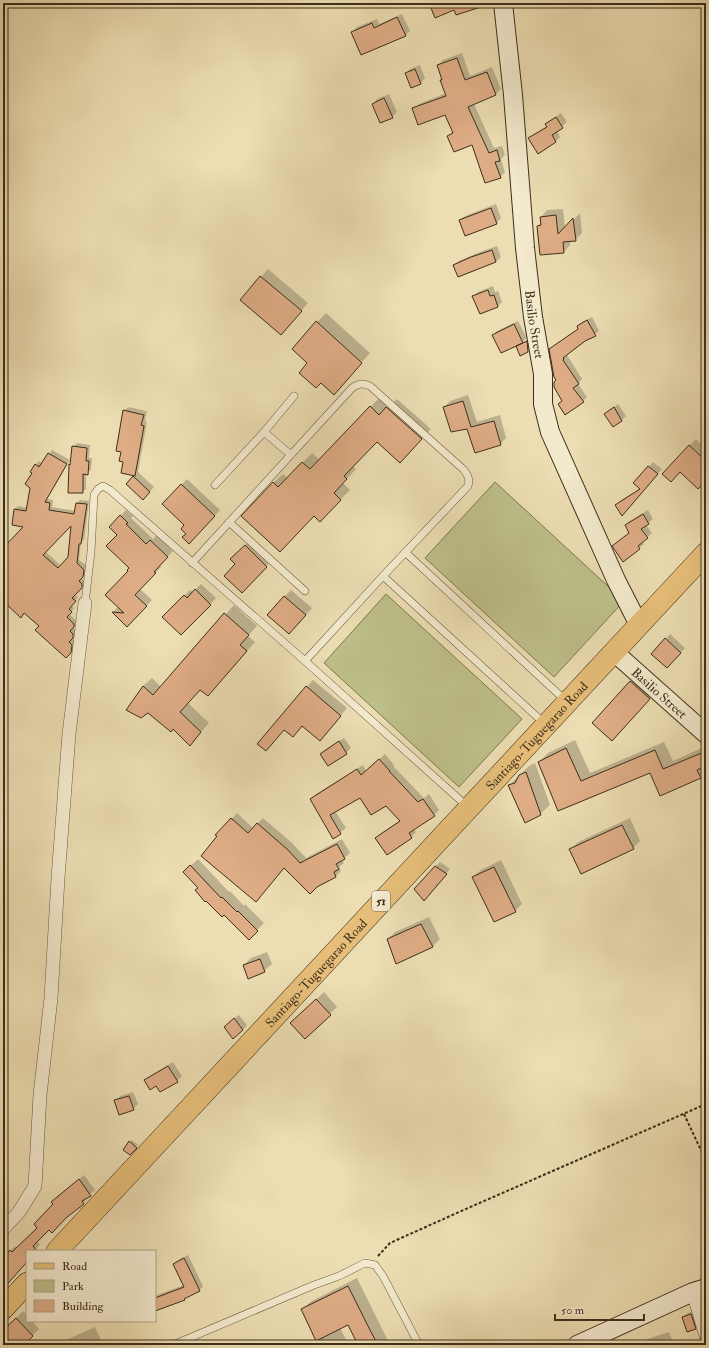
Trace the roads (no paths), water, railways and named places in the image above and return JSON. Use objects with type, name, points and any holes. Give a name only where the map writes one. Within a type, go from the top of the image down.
[{"type":"main road","name":"Santiago-Tuguegarao Road","points":[[57,1250],[706,553]]},
{"type":"main road","points":[[3,1309],[26,1284]]},
{"type":"street","name":"Basilio Street","points":[[503,3],[513,95],[525,248],[533,317],[543,374],[543,404],[550,432],[616,580],[639,625]]},
{"type":"street","points":[[3,1228],[19,1212],[34,1186],[40,1095],[51,998],[69,734],[85,603]]},
{"type":"street","name":"Basilio Street","points":[[614,652],[695,726],[706,734]]},
{"type":"street","points":[[577,1345],[699,1290],[706,1336]]},
{"type":"lane","points":[[192,563],[352,388],[360,383],[370,386],[463,469],[470,480],[468,486],[305,661]]},
{"type":"lane","points":[[215,485],[264,432],[294,396]]},
{"type":"lane","points":[[264,432],[291,455]]},
{"type":"lane","points":[[85,603],[91,552],[94,495],[100,487],[103,486],[110,490],[305,661],[468,807]]},
{"type":"lane","points":[[229,522],[305,591]]},
{"type":"lane","points":[[405,552],[568,702]]},
{"type":"lane","points":[[383,576],[546,725]]},
{"type":"lane","points":[[173,1345],[314,1285],[339,1276],[365,1263],[375,1265],[383,1276],[419,1345]]}]
